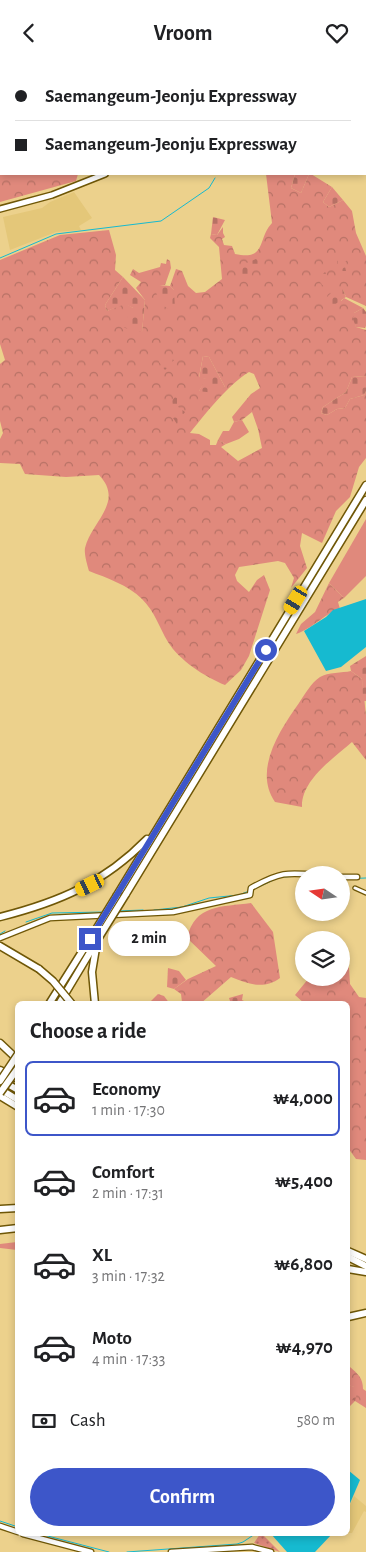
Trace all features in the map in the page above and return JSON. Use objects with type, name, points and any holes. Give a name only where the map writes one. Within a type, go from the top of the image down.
[{"type":"highway","points":[[52,1001],[366,485]]},
{"type":"highway","points":[[61,1001],[366,500]]},
{"type":"highway","points":[[0,917],[46,904],[90,885],[120,865],[155,831]]},
{"type":"highway","points":[[95,1001],[93,958],[98,939]]},
{"type":"highway","points":[[1,947],[39,969],[54,981],[70,1001]]},
{"type":"highway","points":[[0,1043],[15,1057]]},
{"type":"highway","points":[[15,1058],[0,1080],[15,1088]]},
{"type":"highway","points":[[0,1070],[15,1078]]},
{"type":"highway","points":[[15,1072],[0,1095],[15,1105]]},
{"type":"highway","points":[[0,1089],[15,1098]]},
{"type":"highway","points":[[0,1209],[15,1208]]},
{"type":"highway","points":[[0,1230],[15,1228]]},
{"type":"highway","points":[[350,1252],[366,1259]]},
{"type":"highway","points":[[350,1258],[366,1266]]},
{"type":"highway","points":[[350,1269],[366,1272]]},
{"type":"highway","points":[[350,1317],[366,1313]]},
{"type":"main road","points":[[0,209],[52,195],[102,175]]},
{"type":"street","points":[[0,938],[50,918],[173,912],[250,895],[251,888],[269,877],[285,872],[295,873]]},
{"type":"street","points":[[350,877],[357,877]]},
{"type":"street","points":[[355,888],[366,893]]},
{"type":"street","points":[[0,1526],[15,1531]]},
{"type":"street","points":[[31,1536],[91,1552]]},
{"type":"street","points":[[171,1552],[252,1547],[271,1552]]},
{"type":"shaded area","points":[[74,192],[92,218],[79,226],[81,230],[56,232],[10,250],[3,217],[42,208],[50,202]]},
{"type":"shaded area","points":[[354,1496],[366,1506],[366,1512],[364,1511],[352,1533],[350,1533],[350,1505]]},
{"type":"green space","points":[[0,175],[78,175],[76,181],[0,202]]},
{"type":"green space","points":[[266,175],[295,175],[291,188],[301,193],[309,175],[313,175],[332,187],[323,202],[329,207],[343,200],[352,211],[356,233],[366,256],[366,306],[346,297],[343,290],[341,301],[344,298],[363,308],[354,313],[356,327],[366,330],[366,376],[352,377],[346,392],[323,407],[321,413],[327,415],[337,409],[345,408],[350,399],[364,395],[366,391],[366,458],[359,467],[350,497],[336,511],[322,543],[302,533],[300,546],[307,568],[291,588],[294,578],[285,563],[278,561],[239,567],[235,575],[237,581],[249,592],[257,580],[264,575],[270,590],[249,656],[241,670],[225,685],[201,673],[173,649],[150,609],[142,599],[117,582],[89,571],[85,548],[108,503],[109,494],[106,485],[99,475],[66,477],[25,474],[20,464],[0,463],[0,439],[3,433],[0,421],[0,364],[5,360],[0,344],[0,260],[60,235],[109,230],[116,255],[115,270],[123,277],[105,305],[107,311],[125,303],[133,308],[142,332],[145,300],[136,288],[141,282],[130,275],[133,269],[139,273],[160,267],[161,263],[166,264],[167,259],[170,261],[171,268],[165,285],[159,285],[174,290],[170,286],[176,269],[182,271],[188,286],[196,293],[205,292],[222,279],[219,247],[210,238],[211,234],[217,235],[223,227],[225,237],[222,239],[224,245],[232,246],[235,254],[245,255],[257,251],[267,229],[272,223]],"holes":[[[203,356],[209,357],[225,387],[199,391],[207,379],[199,377]],[[249,372],[254,374],[260,388],[251,394],[232,417],[234,422],[242,420],[252,412],[262,448],[238,461],[221,447],[226,444],[218,440],[216,445],[210,445],[210,440],[199,434],[190,433],[225,392]]]},
{"type":"green space","points":[[295,175],[309,175],[301,193],[291,188]]},
{"type":"green space","points":[[332,187],[343,200],[329,207],[323,202]]},
{"type":"green space","points":[[213,217],[225,220],[217,235],[211,234]]},
{"type":"green space","points":[[350,255],[350,259],[344,262],[346,271],[337,271],[337,261]]},
{"type":"green space","points":[[256,259],[260,263],[250,271],[247,279],[240,276],[244,264]]},
{"type":"green space","points":[[325,272],[332,283],[324,287],[320,282],[320,277]]},
{"type":"green space","points":[[123,277],[145,300],[142,332],[121,327],[133,308],[125,304],[107,311],[105,305]]},
{"type":"green space","points":[[159,285],[170,286],[174,290],[175,309],[170,311],[162,304],[154,289]]},
{"type":"green space","points":[[338,286],[343,290],[346,297],[334,305],[327,306],[325,299]]},
{"type":"green space","points":[[363,308],[366,312],[366,326],[365,328],[356,327],[353,319],[354,313]]},
{"type":"green space","points":[[160,356],[174,360],[165,370],[159,362]]},
{"type":"green space","points":[[203,356],[209,357],[225,387],[212,392],[199,391],[206,379],[199,378]]},
{"type":"green space","points":[[366,376],[366,391],[364,395],[350,399],[345,408],[337,409],[327,415],[321,413],[323,407],[346,392],[352,377]]},
{"type":"green space","points":[[177,394],[177,406],[185,412],[177,424],[171,415],[172,401]]},
{"type":"green space","points":[[242,420],[249,432],[239,439],[226,444],[218,440],[223,431],[229,431],[234,422]]},
{"type":"green space","points":[[366,519],[366,576],[344,598],[329,583]]},
{"type":"green space","points":[[329,583],[344,598],[338,602],[340,609],[335,610],[296,634],[301,624],[315,612]]},
{"type":"green space","points":[[366,656],[366,701],[363,701],[362,679],[351,671],[350,666]]},
{"type":"green space","points":[[351,671],[362,679],[366,715],[366,760],[352,742],[328,762],[313,779],[303,797],[302,807],[275,802],[269,790],[268,764],[277,738],[284,725],[317,679],[327,674]]},
{"type":"green space","points":[[251,903],[273,932],[280,978],[268,984],[256,985],[231,977],[203,1001],[182,1001],[181,994],[174,989],[188,979],[216,966],[187,938],[191,927],[203,913],[220,907]]},
{"type":"green space","points":[[168,968],[179,971],[186,980],[174,989],[167,987]]},
{"type":"green space","points":[[350,984],[359,997],[366,998],[366,1160],[356,1159],[350,1151],[350,1001],[302,1001],[295,995],[302,986],[350,986]]},
{"type":"green space","points":[[158,994],[164,996],[168,1001],[151,1001]]},
{"type":"green space","points":[[243,994],[242,1000],[244,1001],[230,1001],[229,998]]},
{"type":"green space","points":[[15,1242],[15,1250],[0,1248],[0,1244]]},
{"type":"green space","points":[[350,1367],[359,1377],[363,1389],[366,1391],[366,1408],[355,1401],[350,1406],[350,1397],[354,1387],[350,1386]]},
{"type":"green space","points":[[350,1386],[355,1387],[354,1392],[357,1393],[355,1401],[350,1398]]},
{"type":"green space","points":[[259,1536],[264,1536],[280,1552],[254,1543]]},
{"type":"water","points":[[366,599],[366,647],[341,667],[326,671],[304,631],[326,617],[333,610]]},
{"type":"water","points":[[350,1472],[360,1480],[350,1503]]},
{"type":"water","points":[[273,1536],[330,1536],[315,1552],[287,1552]]},
{"type":"waterway","points":[[0,258],[56,234],[161,221],[209,188],[215,178]]},
{"type":"waterway","points":[[252,890],[280,877],[295,876]]},
{"type":"waterway","points":[[350,879],[366,878]]},
{"type":"waterway","points":[[154,910],[182,907],[209,898],[239,895],[249,891]]},
{"type":"waterway","points":[[118,911],[143,910]]},
{"type":"waterway","points":[[26,922],[52,913],[104,912]]},
{"type":"waterway","points":[[0,934],[5,931]]},
{"type":"waterway","points":[[0,1521],[15,1526]]},
{"type":"waterway","points":[[48,1536],[109,1552]]},
{"type":"waterway","points":[[127,1552],[237,1544],[252,1536]]},
{"type":"route","points":[[90,939],[266,650]]}]
